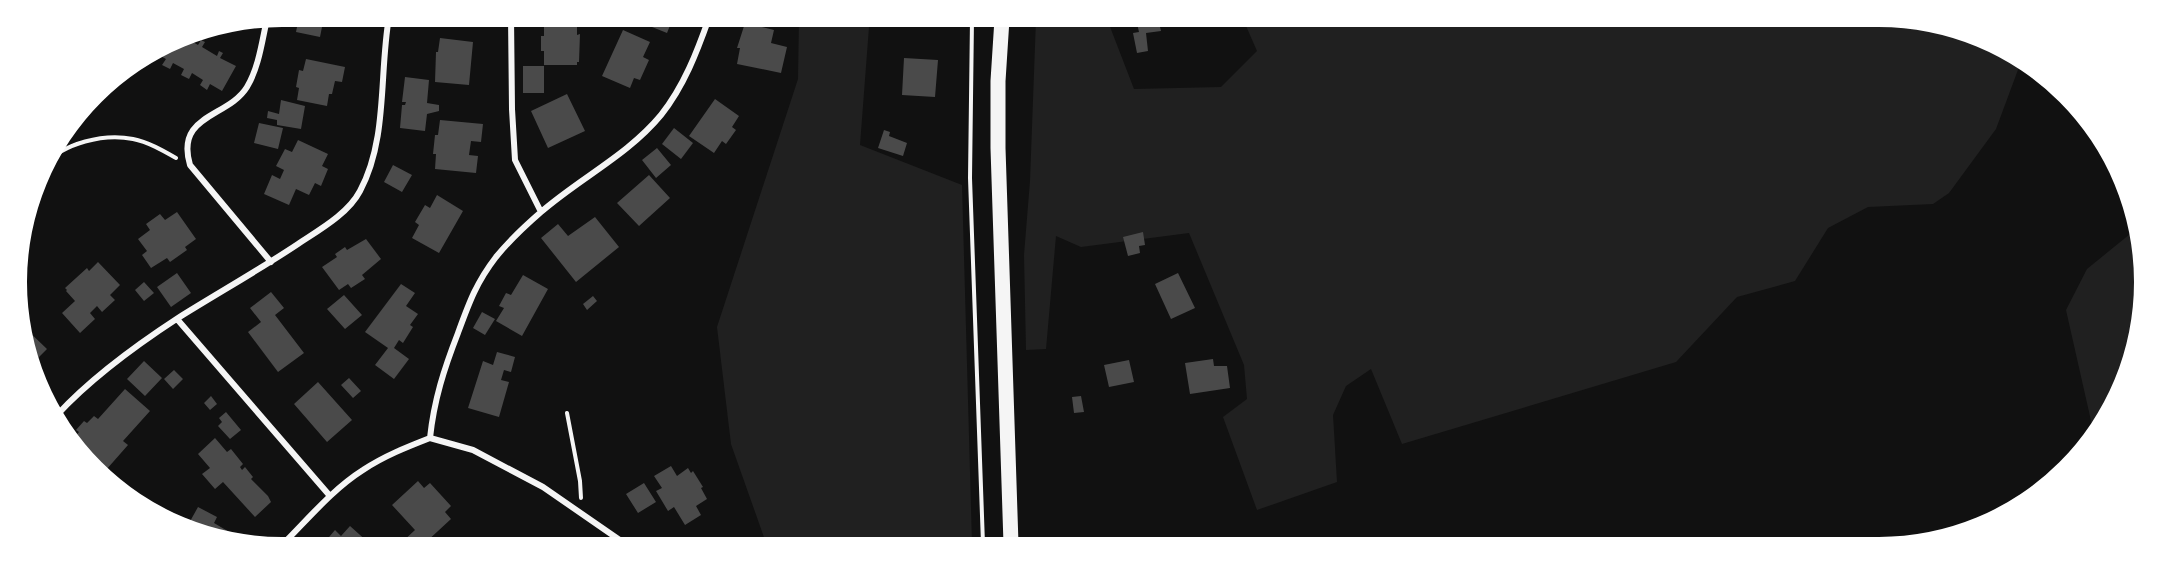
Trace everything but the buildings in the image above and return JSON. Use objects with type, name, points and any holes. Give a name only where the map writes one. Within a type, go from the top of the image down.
[{"type":"main road","points":[[1001,27],[998,81],[998,148],[1011,537]]},
{"type":"street","points":[[61,410],[76,393],[177,319],[271,262],[318,231],[347,208],[360,192],[374,156],[388,27]]},
{"type":"street","points":[[511,27],[515,160],[541,212]]},
{"type":"street","points":[[430,438],[441,379],[476,285],[497,256],[541,212],[627,148],[660,116],[679,89],[706,27]]},
{"type":"street","points":[[265,28],[247,88],[234,101],[201,121],[188,140],[186,151],[190,165],[271,262]]},
{"type":"street","points":[[177,319],[330,496]]},
{"type":"street","points":[[290,537],[330,496],[362,470],[397,450],[430,438],[473,450],[543,487],[615,537]]},
{"type":"path","points":[[972,27],[970,178],[983,537]]},
{"type":"path","points":[[62,152],[73,146],[106,137],[131,138],[153,145],[190,165]]},
{"type":"path","points":[[567,413],[580,481],[581,514]]},
{"type":"shaded area","points":[[799,27],[869,27],[860,145],[962,185],[972,537],[764,537],[731,444],[717,327],[798,79]]},
{"type":"shaded area","points":[[1036,27],[1110,27],[1134,89],[1221,87],[1257,51],[1246,27],[1879,27],[1912,29],[1945,36],[1977,46],[2018,68],[1996,129],[1949,193],[1933,204],[1868,207],[1828,228],[1795,281],[1737,297],[1676,362],[1402,444],[1371,369],[1346,386],[1333,415],[1337,482],[1257,510],[1223,417],[1247,399],[1244,365],[1189,233],[1081,247],[1056,236],[1046,349],[1026,350],[1024,255],[1030,181]]},
{"type":"shaded area","points":[[2129,234],[2134,282],[2129,332],[2115,380],[2092,423],[2066,310],[2087,269]]}]
